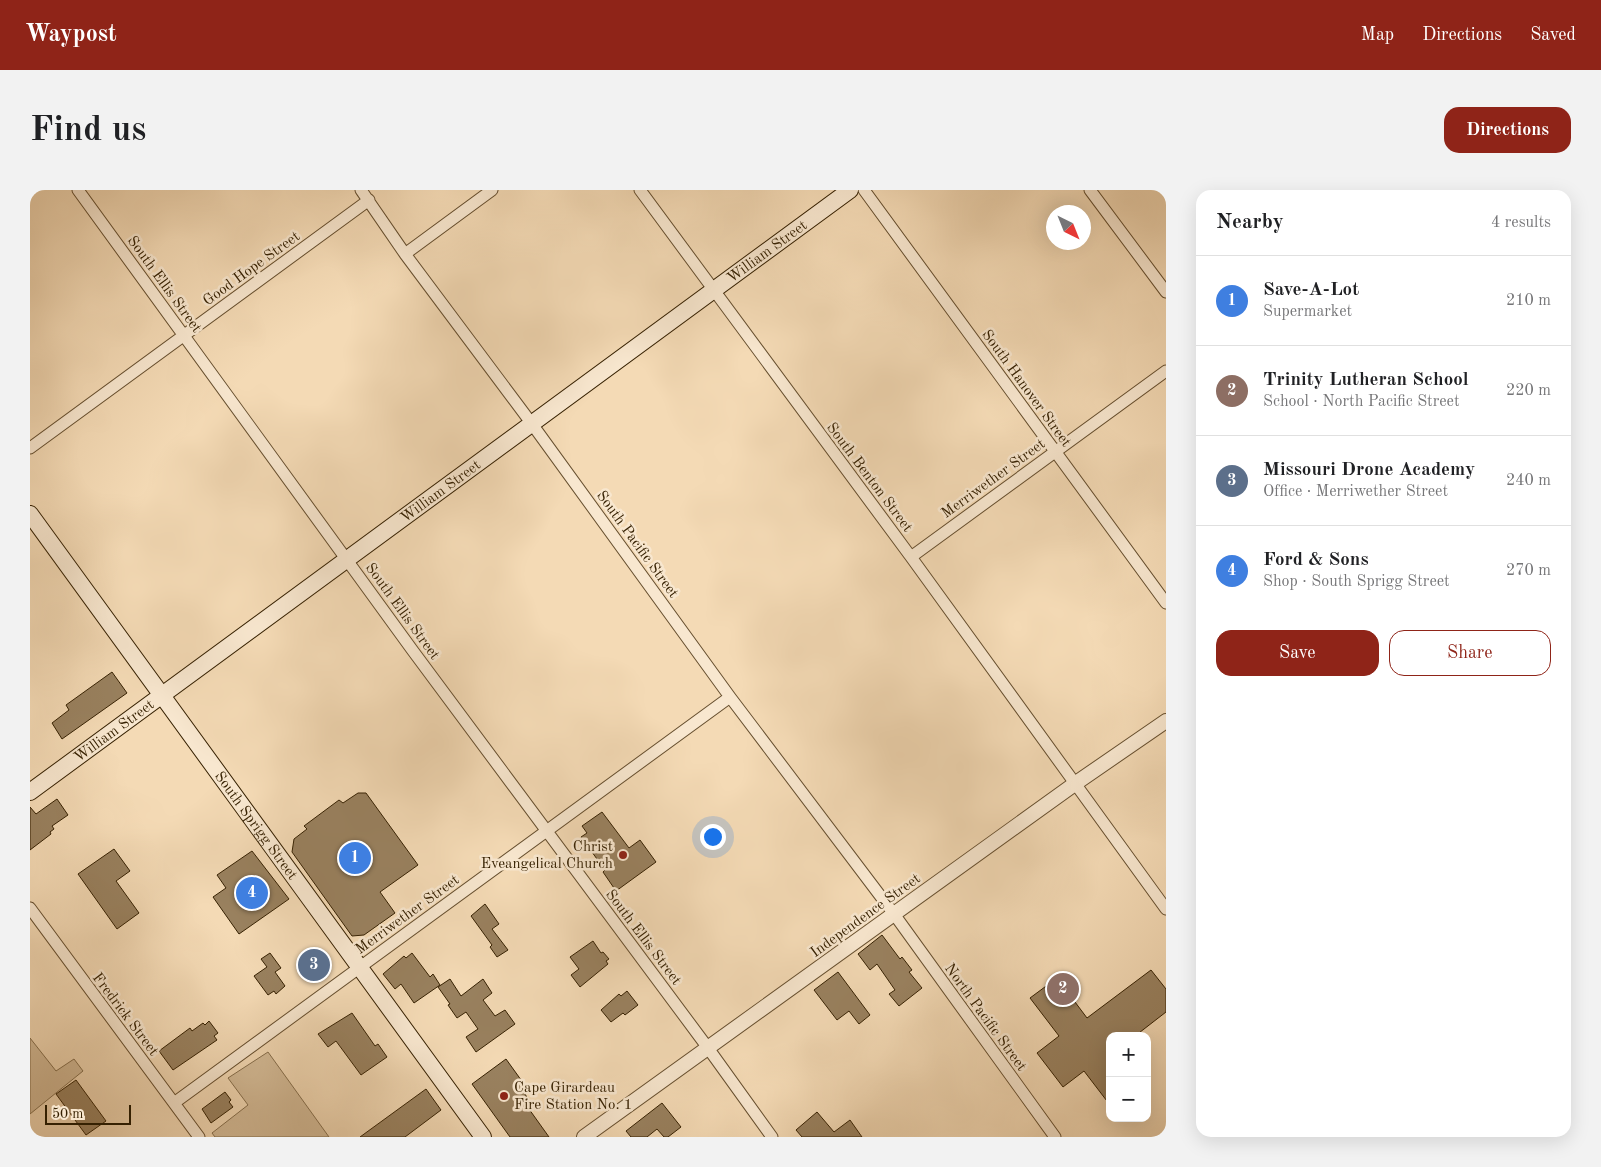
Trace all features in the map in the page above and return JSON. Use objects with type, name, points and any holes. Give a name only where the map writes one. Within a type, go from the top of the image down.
[{"type":"main road","name":"William Street","points":[[30,792],[850,190]]},
{"type":"main road","name":"South Sprigg Street","points":[[30,514],[483,1137]]},
{"type":"street","name":"South Ellis Street","points":[[78,190],[346,560],[772,1137]]},
{"type":"street","name":"South Pacific Street","points":[[361,190],[405,254],[532,424],[730,697],[894,914]]},
{"type":"street","points":[[405,254],[492,190]]},
{"type":"street","name":"South Benton Street","points":[[640,190],[911,557],[1166,908]]},
{"type":"street","name":"South Hanover Street","points":[[864,190],[1166,603]]},
{"type":"street","points":[[1090,190],[1166,292]]},
{"type":"street","name":"Good Hope Street","points":[[30,448],[368,200]]},
{"type":"street","name":"Merriwether Street","points":[[911,557],[1166,370]]},
{"type":"street","name":"Merriwether Street","points":[[174,1103],[730,697]]},
{"type":"street","name":"Independence Street","points":[[584,1137],[1076,783],[1166,721]]},
{"type":"street","name":"Fredrick Street","points":[[30,908],[199,1137]]},
{"type":"street","name":"North Pacific Street","points":[[894,914],[1052,1136]]},
{"type":"shaded area","points":[[30,1038],[56,1071],[74,1059],[83,1071],[30,1114]]},
{"type":"shaded area","points":[[268,1052],[329,1137],[215,1137],[212,1133],[248,1105],[228,1078]]},
{"type":"building","points":[[112,672],[127,693],[62,739],[52,723],[69,710],[66,705]]},
{"type":"building","points":[[358,793],[366,793],[418,865],[380,892],[395,913],[364,935],[352,936],[292,852],[294,839],[307,829],[304,826],[339,800],[343,803]]},
{"type":"building","points":[[57,799],[68,815],[52,826],[54,829],[50,832],[51,834],[30,850],[30,807],[36,814]]},
{"type":"building","name":"Christ Eveangelical Church","points":[[602,812],[629,848],[640,840],[656,862],[616,891],[603,872],[605,870],[581,837],[587,833],[582,826]]},
{"type":"building","points":[[114,849],[130,871],[116,881],[139,913],[117,929],[78,874]]},
{"type":"building","points":[[252,851],[289,899],[239,934],[213,897],[226,888],[217,875]]},
{"type":"building","points":[[485,904],[499,924],[492,929],[508,950],[497,957],[490,947],[492,945],[471,916]]},
{"type":"building","points":[[882,935],[900,959],[902,957],[912,970],[909,972],[922,988],[899,1006],[889,994],[895,990],[877,964],[870,970],[858,954]]},
{"type":"building","points":[[593,941],[601,953],[603,952],[609,959],[606,961],[608,964],[580,987],[571,975],[579,969],[570,957]]},
{"type":"building","points":[[323,950],[330,961],[305,980],[297,969]]},
{"type":"building","points":[[270,953],[281,968],[275,972],[285,986],[276,994],[274,991],[268,995],[254,976],[267,967],[261,959]]},
{"type":"building","points":[[412,953],[430,977],[433,974],[440,985],[414,1003],[401,984],[395,989],[383,974],[404,956],[406,958]]},
{"type":"building","points":[[1151,970],[1166,989],[1166,1012],[1140,1032],[1106,1032],[1106,1100],[1084,1071],[1063,1087],[1037,1053],[1059,1036],[1030,998],[1057,978],[1087,1018]]},
{"type":"building","points":[[838,972],[870,1015],[859,1024],[849,1011],[837,1020],[814,990]]},
{"type":"building","points":[[450,979],[461,996],[483,979],[492,993],[483,1000],[495,1016],[505,1010],[515,1024],[476,1052],[466,1037],[478,1029],[466,1012],[457,1018],[438,987]]},
{"type":"building","points":[[627,991],[638,1005],[625,1015],[623,1013],[611,1022],[601,1010],[619,994],[621,996]]},
{"type":"building","points":[[352,1013],[375,1046],[378,1044],[387,1057],[361,1075],[336,1041],[328,1047],[318,1034]]},
{"type":"building","points":[[209,1021],[218,1033],[214,1036],[217,1040],[173,1070],[159,1051],[190,1028],[192,1031]]},
{"type":"building","name":"Cape Girardeau Fire Station No. 1","points":[[506,1059],[529,1091],[525,1094],[528,1099],[524,1102],[549,1137],[510,1137],[472,1084]]},
{"type":"building","points":[[76,1080],[106,1121],[86,1135],[56,1094]]},
{"type":"building","points":[[426,1089],[441,1110],[405,1137],[360,1137]]},
{"type":"building","points":[[225,1092],[231,1100],[229,1102],[233,1107],[211,1123],[202,1109]]},
{"type":"building","points":[[662,1103],[681,1127],[668,1137],[664,1137],[657,1129],[647,1137],[631,1137],[626,1131]]},
{"type":"building","points":[[817,1112],[834,1132],[850,1120],[862,1137],[802,1137],[796,1130]]},
{"type":"place","name":"Christ Eveangelical Church","points":[[623,855]]},
{"type":"place","name":"Save-A-Lot","points":[[355,858]]},
{"type":"place","name":"Ford & Sons","points":[[252,893]]},
{"type":"place","name":"Missouri Drone Academy","points":[[314,965]]},
{"type":"place","name":"Trinity Lutheran School","points":[[1063,989]]},
{"type":"place","name":"Cape Girardeau Fire Station No. 1","points":[[504,1096]]}]
